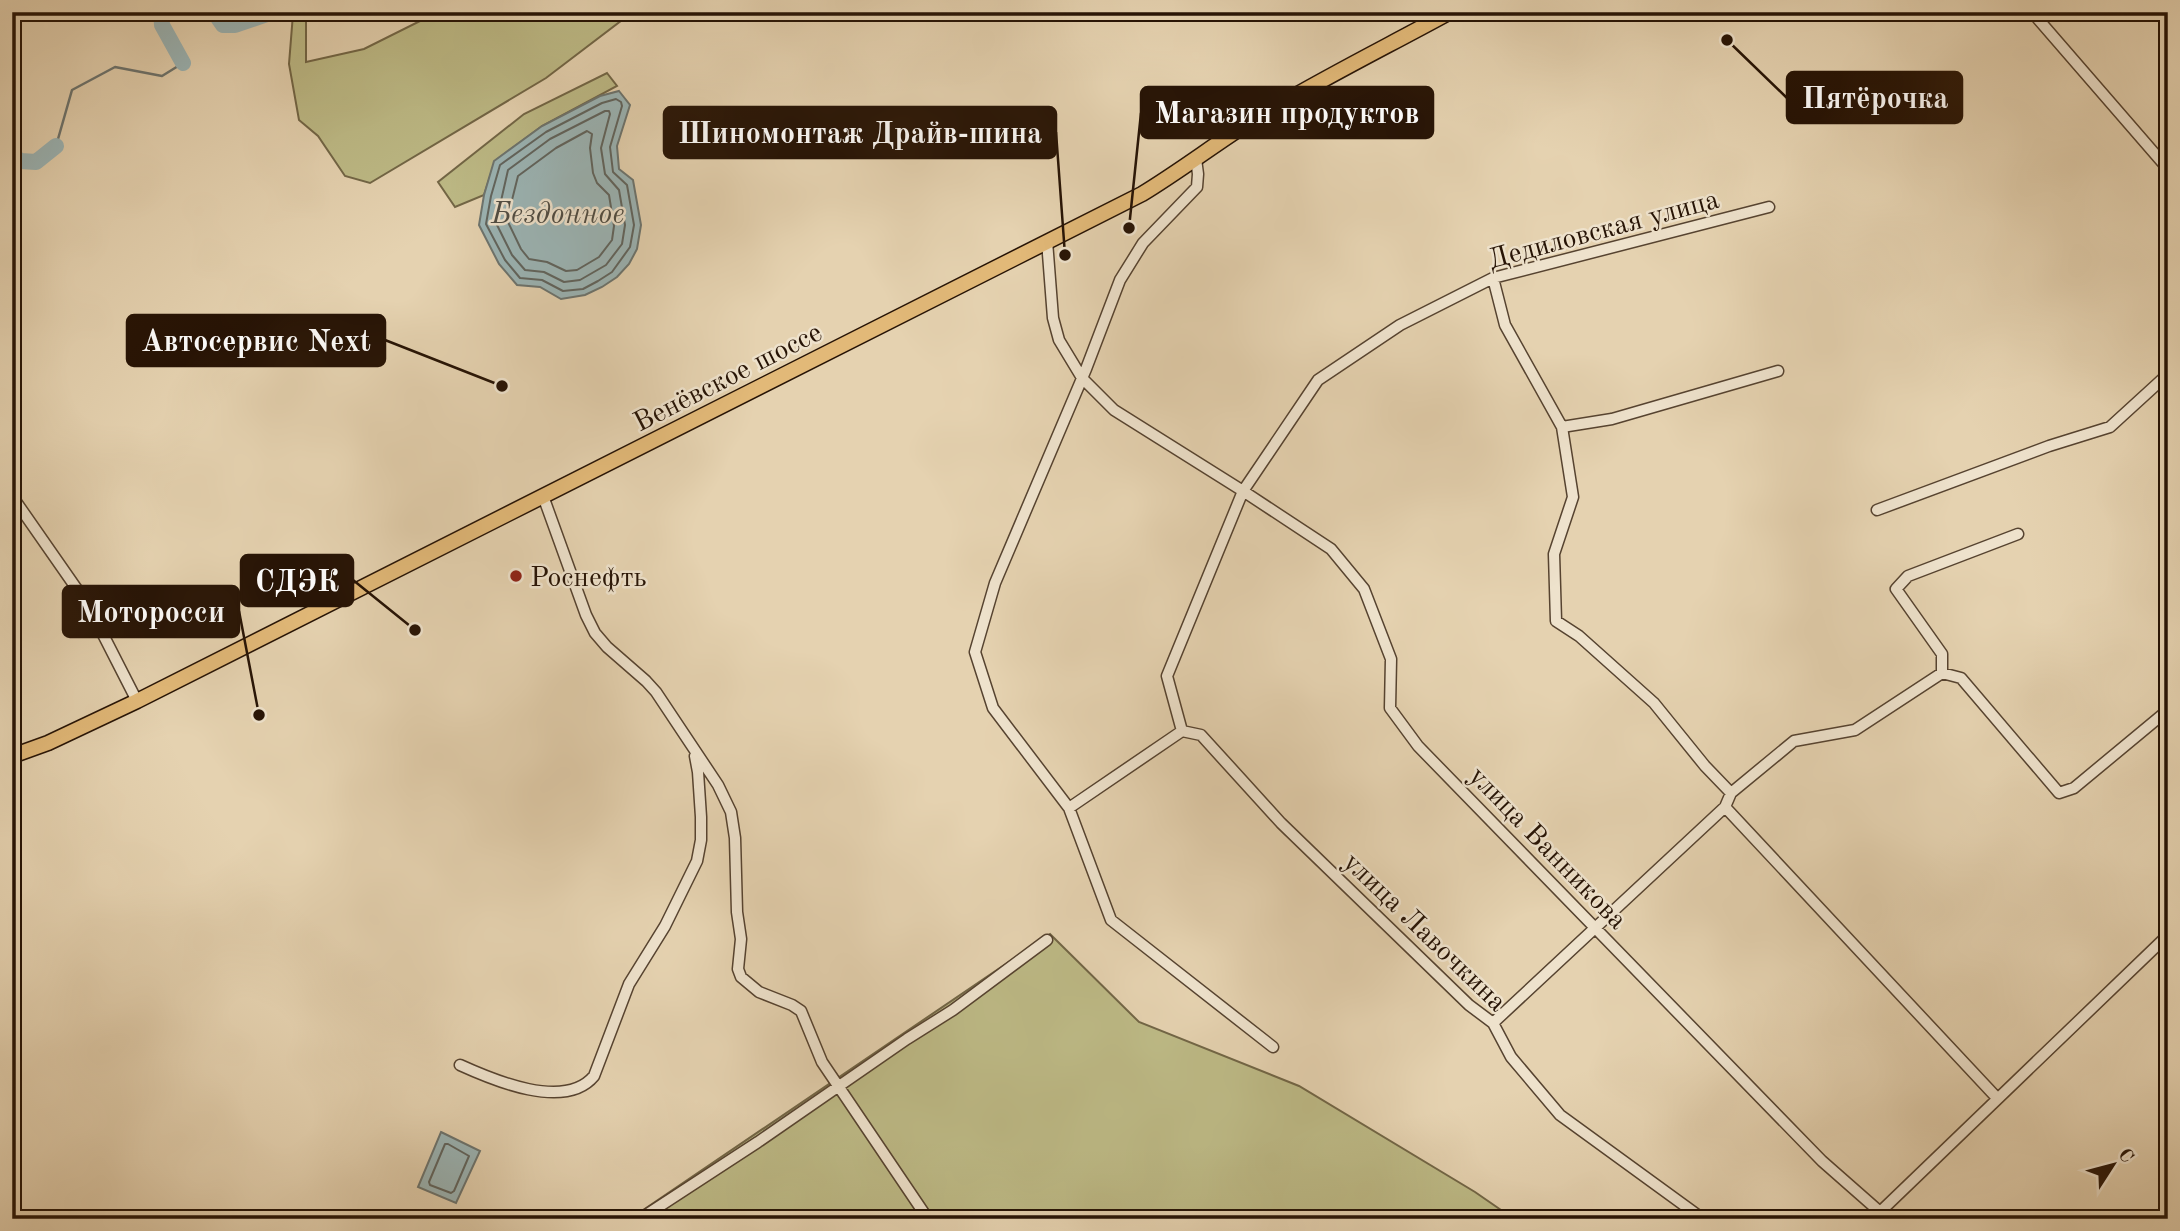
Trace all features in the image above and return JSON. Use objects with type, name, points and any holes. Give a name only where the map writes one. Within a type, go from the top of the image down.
[{"type":"main road","points":[[1432,22],[1444,12]]},
{"type":"main road","name":"Венёвское шоссе","points":[[12,755],[48,743],[137,701],[1142,194],[1252,121],[1306,89],[1450,12]]},
{"type":"street","points":[[2032,12],[2168,169]]},
{"type":"street","points":[[1196,159],[1197,187],[1143,243],[1121,280],[995,583],[975,652],[993,708],[1069,808],[1111,920],[1273,1047]]},
{"type":"street","name":"Дедиловская улица","points":[[1182,731],[1167,676],[1243,491],[1318,380],[1400,325],[1493,278],[1769,207]]},
{"type":"street","name":"улица Ванникова","points":[[1047,241],[1053,318],[1059,340],[1082,378],[1114,410],[1331,549],[1364,589],[1391,659],[1390,708],[1418,746],[1822,1161],[1880,1212],[1997,1098]]},
{"type":"street","points":[[1493,278],[1505,325],[1562,427],[1573,497],[1554,554],[1556,621],[1579,636],[1654,703],[1705,766],[1731,793]]},
{"type":"street","points":[[1562,427],[1612,419],[1778,372]]},
{"type":"street","points":[[1877,510],[2049,446],[2110,427],[2168,374]]},
{"type":"street","points":[[12,496],[88,604],[137,701]]},
{"type":"street","points":[[543,496],[595,633],[656,692],[718,785],[731,812],[741,939],[738,969],[741,977],[759,992],[801,1011],[822,1062],[928,1219]]},
{"type":"street","points":[[1942,673],[1941,654],[1896,589],[1908,576],[2018,534]]},
{"type":"street","points":[[1493,1023],[1725,807],[1731,793],[1794,741],[1855,730],[1942,673],[1961,678],[2059,793],[2074,788],[2168,710]]},
{"type":"street","points":[[1069,808],[1182,731]]},
{"type":"street","name":"улица Лавочкина","points":[[1182,731],[1200,735],[1281,823],[1469,1005],[1493,1023],[1511,1057],[1560,1115],[1703,1219]]},
{"type":"street","points":[[460,1065],[503,1084],[535,1090],[570,1092],[583,1087],[594,1076],[629,984],[665,926],[697,861],[701,817],[698,772],[693,750]]},
{"type":"street","points":[[1725,807],[1997,1098],[2168,935]]},
{"type":"street","points":[[640,1219],[758,1142],[907,1038],[953,1010],[1046,940]]},
{"type":"shaded area","points":[[306,12],[306,62],[364,49],[438,12],[625,12],[626,17],[546,78],[370,183],[345,176],[318,136],[299,120],[289,64],[293,14]]},
{"type":"shaded area","points":[[607,73],[617,86],[542,126],[495,161],[484,195],[455,207],[438,182],[524,114]]},
{"type":"shaded area","points":[[1050,934],[1139,1022],[1299,1086],[1475,1192],[1514,1219],[630,1219]]},
{"type":"water","name":"Бездонное","points":[[619,91],[630,105],[617,146],[619,169],[633,180],[641,225],[637,249],[629,264],[617,277],[585,295],[561,299],[540,287],[517,285],[499,264],[479,225],[494,161],[542,126],[600,96]]},
{"type":"water","points":[[441,1132],[480,1151],[456,1203],[418,1187]]},
{"type":"waterway","points":[[161,12],[162,25],[183,63]]},
{"type":"waterway","points":[[214,12],[223,25],[235,25],[273,12]]},
{"type":"waterway","points":[[56,146],[72,90],[115,67],[162,76],[183,63]]},
{"type":"waterway","points":[[12,156],[21,161],[36,162],[56,146]]},
{"type":"place","name":"Пятёрочка","points":[[1727,40]]},
{"type":"place","name":"Магазин продуктов","points":[[1129,228]]},
{"type":"place","name":"Шиномонтаж Драйв-шина","points":[[1065,255]]},
{"type":"place","name":"Автосервис Next","points":[[502,386]]},
{"type":"place","name":"Роснефть","points":[[516,576]]},
{"type":"place","name":"СДЭК","points":[[415,630]]},
{"type":"place","name":"Моторосси","points":[[259,715]]}]
